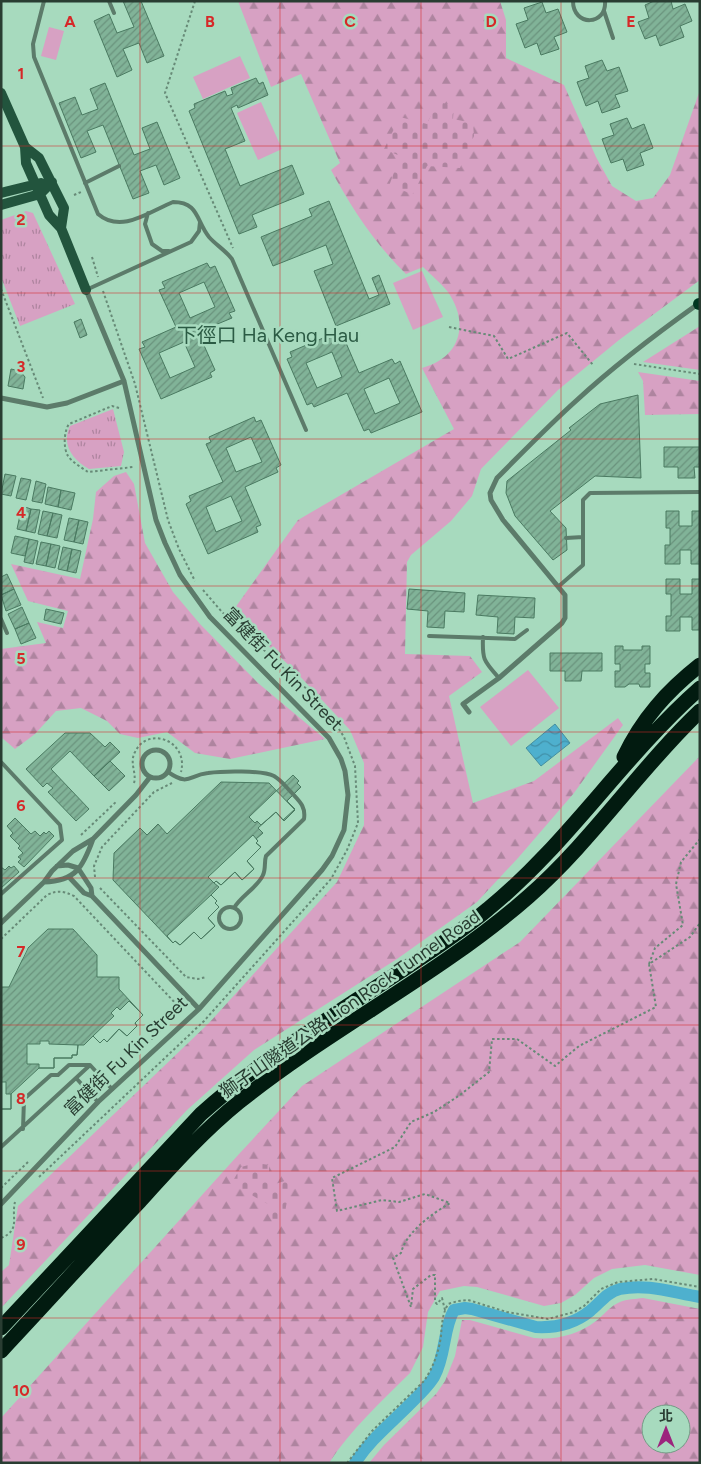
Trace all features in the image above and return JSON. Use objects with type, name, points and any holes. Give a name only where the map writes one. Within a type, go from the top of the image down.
[{"type":"highway","points":[[616,775],[630,744],[650,713],[676,685],[700,665]]},
{"type":"highway","name":"獅子山隧道公路 Lion Rock Tunnel Road","points":[[1,1328],[185,1130],[218,1098],[269,1059],[435,948],[487,910],[542,861],[649,737],[700,688]]},
{"type":"highway","name":"獅子山隧道公路 Lion Rock Tunnel Road","points":[[1,1351],[184,1153],[230,1109],[295,1060],[462,949],[513,910],[542,885],[662,749],[700,711]]},
{"type":"street","name":"富健街 Fu Kin Street","points":[[1,93],[25,147],[26,162],[49,215],[61,228],[124,381],[156,520],[164,543],[180,574],[210,617],[329,738],[341,759],[347,784],[348,806],[344,830],[332,856],[322,870],[199,1009],[98,1102],[1,1204]]},
{"type":"street","name":"富健街 Fu Kin Street","points":[[25,147],[39,158],[64,208],[61,228]]},
{"type":"street","points":[[1,194],[35,183],[52,182]]},
{"type":"street","points":[[1,205],[40,194],[52,182]]},
{"type":"street","points":[[469,712],[463,704],[499,678],[562,623],[565,618],[565,596],[504,520],[491,500],[490,493],[493,485],[497,478],[576,400],[645,342],[699,303]]},
{"type":"street","points":[[1,398],[47,407],[67,404],[124,381]]},
{"type":"street","points":[[153,750],[167,754],[171,763],[168,772],[162,778],[150,777],[143,770],[142,760],[148,752],[153,750]]},
{"type":"street","points":[[1,923],[73,851],[92,839],[136,795],[150,777]]},
{"type":"street","points":[[44,882],[59,882],[69,877],[83,863],[92,839]]},
{"type":"street","points":[[57,866],[68,865],[78,868],[91,888],[92,896]]},
{"type":"street","points":[[69,877],[84,893],[92,896],[199,1009]]},
{"type":"lane","points":[[44,1],[33,44],[34,57],[98,214],[110,222],[124,223],[173,202],[189,205],[196,211],[200,222],[209,236],[232,258],[306,430]]},
{"type":"lane","points":[[109,1],[114,12]]},
{"type":"lane","points":[[573,1],[575,12],[584,19],[595,19],[604,11]]},
{"type":"lane","points":[[605,1],[604,11],[613,38]]},
{"type":"lane","points":[[85,183],[119,166]]},
{"type":"lane","points":[[148,213],[146,230],[152,244],[162,251],[170,252]]},
{"type":"lane","points":[[86,290],[191,242],[199,231],[200,222]]},
{"type":"lane","points":[[558,586],[583,566],[583,500],[590,494],[700,492]]},
{"type":"lane","points":[[566,538],[583,537]]},
{"type":"lane","points":[[1,620],[7,633]]},
{"type":"lane","points":[[429,636],[515,639],[527,630]]},
{"type":"lane","points":[[483,637],[482,655],[489,667],[499,678]]},
{"type":"lane","points":[[1,762],[60,825],[62,840],[1,894]]},
{"type":"lane","points":[[168,772],[180,780],[188,780],[207,773],[261,772],[276,777],[303,804],[304,819],[266,856],[264,874],[261,879],[237,901],[234,908]]},
{"type":"lane","points":[[227,908],[234,908],[240,915],[240,922],[235,927],[228,929],[220,922],[220,915],[227,908]]},
{"type":"lane","points":[[23,1129],[24,1099],[51,1075],[58,1075],[69,1065],[90,1065],[112,1089]]},
{"type":"lane","points":[[1,1147],[23,1129],[90,1065]]},
{"type":"lane","points":[[76,1078],[98,1102]]},
{"type":"path","points":[[195,1],[165,93],[235,253]]},
{"type":"path","points":[[1,289],[47,407]]},
{"type":"path","points":[[449,327],[494,336],[508,359],[567,333],[593,365]]},
{"type":"path","points":[[634,364],[700,374]]},
{"type":"path","points":[[119,408],[112,406],[69,424],[66,434],[67,452],[69,456],[88,472],[133,467]]},
{"type":"path","points":[[445,1310],[442,1298],[437,1304],[435,1302],[434,1274],[413,1289],[411,1307],[394,1258],[401,1253],[403,1244],[429,1216],[450,1203],[425,1194],[399,1202],[382,1200],[337,1211],[332,1178],[394,1147],[412,1122],[440,1108],[489,1072],[492,1039],[517,1039],[555,1066],[579,1046],[656,1006],[650,964],[655,948],[683,925],[676,884],[681,862],[700,839]]},
{"type":"path","points":[[94,874],[96,880]]},
{"type":"path","points":[[97,885],[186,977],[198,979],[206,977]]},
{"type":"path","points":[[1,939],[47,895],[54,892],[65,892],[74,896],[178,1006],[178,1012]]},
{"type":"path","points":[[650,964],[690,937],[700,923]]},
{"type":"path","points":[[346,1463],[372,1431],[428,1375],[438,1350],[443,1313],[448,1304],[468,1300],[507,1312],[548,1319],[574,1312],[584,1306],[601,1289],[618,1282],[653,1279],[700,1287]]},
{"type":"green space","points":[[238,1],[500,1],[506,20],[506,58],[564,85],[596,157],[612,186],[636,201],[653,198],[670,175],[700,90],[700,280],[619,340],[558,390],[481,469],[472,496],[451,521],[411,555],[407,562],[405,654],[470,656],[482,672],[449,696],[473,803],[534,781],[618,718],[623,725],[574,793],[477,902],[397,959],[254,1050],[187,1110],[1,1308],[1,1272],[9,1265],[18,1206],[209,1023],[337,882],[364,825],[364,763],[350,730],[294,670],[232,612],[298,520],[454,429],[422,368],[435,363],[453,348],[458,338],[459,327],[459,316],[455,304],[448,292],[423,267],[406,274],[364,225],[331,170],[340,163],[301,74],[271,87]]},
{"type":"green space","points":[[49,27],[64,31],[56,60],[41,56]]},
{"type":"green space","points":[[240,56],[250,78],[203,99],[193,77]]},
{"type":"green space","points":[[261,102],[282,149],[258,160],[237,113]]},
{"type":"green space","points":[[437,102],[454,105],[453,119],[473,123],[474,136],[460,168],[427,166],[413,194],[389,186],[400,156],[384,149],[400,117],[427,124]]},
{"type":"green space","points":[[26,211],[33,213],[75,304],[20,326],[1,277],[1,220]]},
{"type":"green space","points":[[422,271],[443,317],[413,330],[393,283]]},
{"type":"green space","points":[[700,326],[700,370],[643,362]]},
{"type":"green space","points":[[638,372],[700,381],[700,414],[645,415],[643,381]]},
{"type":"green space","points":[[113,409],[124,452],[121,466],[89,469],[78,461],[70,451],[67,439],[70,426]]},
{"type":"green space","points":[[126,472],[134,484],[145,543],[173,592],[200,624],[258,683],[325,739],[230,759],[195,753],[167,732],[138,738],[120,734],[107,721],[81,708],[56,711],[35,734],[15,749],[1,737],[1,649],[46,643],[37,622],[63,628],[68,611],[28,601],[11,564],[80,579],[93,519],[96,492],[114,476]]},
{"type":"green space","points":[[528,670],[559,708],[511,746],[480,707]]},
{"type":"green space","points":[[700,756],[700,1275],[645,1265],[612,1269],[594,1278],[575,1295],[561,1303],[544,1306],[477,1287],[464,1286],[440,1291],[428,1312],[423,1347],[410,1373],[357,1427],[329,1463],[1,1463],[1,1418],[302,1086],[520,942]]},
{"type":"green space","points":[[256,1163],[269,1165],[269,1186],[291,1179],[283,1223],[273,1224],[270,1205],[240,1189],[234,1179],[241,1167]]},
{"type":"green space","points":[[643,1298],[700,1309],[700,1463],[369,1463],[384,1445],[436,1394],[445,1381],[455,1356],[462,1320],[470,1320],[534,1338],[559,1337],[582,1330],[599,1319],[613,1306],[628,1300]]},
{"type":"water","points":[[555,724],[570,743],[541,766],[526,748]]},
{"type":"building","points":[[123,1],[141,1],[164,56],[147,63],[139,43],[123,49],[132,70],[117,77],[94,21],[109,14],[117,33],[134,27]]},
{"type":"building","points":[[654,1],[671,1],[673,9],[685,4],[692,21],[680,26],[684,37],[660,46],[656,35],[645,39],[638,22],[649,18],[645,5]]},
{"type":"building","points":[[542,2],[546,13],[558,9],[567,32],[554,37],[559,49],[541,55],[537,43],[525,48],[516,24],[528,20],[524,8]]},
{"type":"building","points":[[602,60],[607,71],[619,67],[628,91],[615,95],[620,107],[602,113],[598,101],[586,106],[577,82],[589,78],[585,66]]},
{"type":"building","points":[[256,78],[259,84],[263,82],[268,95],[238,108],[237,105],[231,108],[245,141],[225,149],[240,186],[292,165],[304,194],[252,215],[257,227],[239,234],[189,111],[195,108],[194,104],[225,91],[227,96],[233,94],[231,88]]},
{"type":"building","points":[[105,83],[134,155],[150,149],[142,128],[157,122],[180,178],[164,185],[156,165],[140,171],[149,193],[133,199],[103,125],[87,131],[96,152],[81,158],[59,103],[75,97],[82,115],[98,109],[90,89]]},
{"type":"building","points":[[627,118],[632,129],[644,124],[653,148],[640,153],[644,165],[627,171],[623,159],[611,163],[602,139],[614,135],[610,124]]},
{"type":"building","points":[[329,201],[369,299],[379,295],[372,278],[379,275],[390,304],[336,326],[314,271],[333,264],[326,245],[273,266],[261,237],[312,216],[309,209]]},
{"type":"building","points":[[207,263],[210,268],[215,266],[235,311],[229,313],[232,318],[198,332],[215,370],[210,373],[212,377],[161,399],[139,349],[145,347],[142,342],[176,327],[159,290],[165,288],[162,282]],"holes":[[[204,282],[215,307],[190,318],[179,293]],[[184,342],[195,367],[170,378],[159,353]]]},
{"type":"building","points":[[81,319],[87,335],[80,338],[74,322]]},
{"type":"building","points":[[335,333],[337,338],[343,336],[359,373],[392,359],[395,364],[400,361],[422,412],[371,433],[369,429],[364,431],[347,393],[314,407],[312,403],[307,405],[287,359],[292,357],[290,352]],"holes":[[[332,352],[342,377],[317,388],[306,363]],[[389,378],[400,403],[375,414],[364,389]]]},
{"type":"building","points":[[11,369],[20,371],[25,377],[23,389],[8,386]]},
{"type":"building","points":[[638,395],[641,478],[595,476],[550,511],[566,528],[567,550],[553,560],[515,516],[506,493],[507,481],[571,430],[569,428],[600,404]]},
{"type":"building","points":[[254,417],[256,422],[261,420],[281,465],[276,468],[278,472],[245,487],[261,525],[256,527],[258,532],[208,554],[186,504],[191,501],[189,496],[223,482],[206,444],[211,442],[209,437]],"holes":[[[251,437],[262,462],[236,472],[226,448]],[[231,496],[242,521],[216,532],[206,507]]]},
{"type":"building","points":[[664,447],[700,447],[700,467],[694,467],[695,478],[678,478],[678,467],[664,467]]},
{"type":"building","points":[[5,474],[16,476],[11,496],[1,494]]},
{"type":"building","points":[[21,478],[31,480],[26,500],[16,498]]},
{"type":"building","points":[[36,481],[46,484],[42,503],[32,501]]},
{"type":"building","points":[[48,487],[61,490],[58,507],[45,504]]},
{"type":"building","points":[[61,490],[75,493],[71,510],[58,507]]},
{"type":"building","points":[[22,506],[31,509],[26,531],[17,529]]},
{"type":"building","points":[[31,509],[40,510],[35,533],[26,531]]},
{"type":"building","points":[[43,511],[53,513],[47,536],[38,534]]},
{"type":"building","points":[[666,511],[679,511],[679,526],[692,526],[692,511],[700,511],[700,564],[691,564],[691,550],[680,550],[680,564],[665,564],[665,545],[670,545],[670,528],[666,528]]},
{"type":"building","points":[[53,513],[62,515],[57,538],[47,536]]},
{"type":"building","points":[[69,518],[79,520],[74,542],[64,540]]},
{"type":"building","points":[[79,520],[88,522],[83,544],[74,542]]},
{"type":"building","points":[[15,536],[29,539],[25,556],[11,553]]},
{"type":"building","points":[[29,539],[38,541],[33,564],[24,562]]},
{"type":"building","points":[[41,542],[51,544],[46,566],[36,564]]},
{"type":"building","points":[[51,544],[60,546],[55,568],[46,566]]},
{"type":"building","points":[[63,547],[72,549],[67,571],[58,569]]},
{"type":"building","points":[[72,549],[81,551],[76,573],[67,571]]},
{"type":"building","points":[[7,574],[14,589],[1,595],[1,577]]},
{"type":"building","points":[[666,579],[680,579],[680,594],[692,594],[692,579],[700,579],[700,630],[692,630],[692,617],[680,617],[680,631],[666,631],[666,616],[671,616],[671,594],[666,594]]},
{"type":"building","points":[[14,589],[21,605],[6,611],[1,595]]},
{"type":"building","points":[[409,589],[465,593],[464,612],[445,611],[444,628],[427,627],[428,611],[407,609]]},
{"type":"building","points":[[478,595],[535,598],[534,618],[515,617],[514,634],[497,633],[498,617],[476,615]]},
{"type":"building","points":[[22,607],[29,623],[15,629],[8,614]]},
{"type":"building","points":[[46,609],[64,613],[61,624],[44,620]]},
{"type":"building","points":[[29,623],[36,638],[21,644],[15,629]]},
{"type":"building","points":[[615,646],[623,646],[623,650],[642,650],[642,646],[650,646],[650,664],[645,664],[645,673],[650,673],[650,687],[629,684],[625,687],[615,687],[615,671],[620,671],[620,664],[615,664]]},
{"type":"building","points":[[550,653],[602,653],[602,671],[582,671],[581,681],[565,681],[565,671],[550,671]]},
{"type":"building","points":[[65,733],[90,733],[105,747],[110,742],[120,752],[94,776],[70,751],[51,769],[89,809],[76,821],[48,792],[53,788],[47,783],[43,787],[26,769]]},
{"type":"building","points":[[110,761],[125,776],[109,791],[94,776]]},
{"type":"building","points":[[293,775],[299,781],[297,783],[301,787],[287,801],[295,809],[283,820],[276,812],[261,825],[257,821],[255,823],[249,817]]},
{"type":"building","points":[[221,782],[269,783],[295,810],[284,821],[276,812],[258,828],[263,833],[256,839],[258,841],[256,843],[261,847],[247,861],[254,869],[242,880],[235,872],[221,885],[216,881],[214,883],[219,887],[211,895],[217,901],[215,903],[219,907],[208,918],[215,926],[201,939],[194,932],[180,945],[175,941],[173,943],[113,880],[114,853],[140,828],[147,835],[158,824],[167,834]]},
{"type":"building","points":[[15,818],[31,834],[35,831],[40,836],[44,832],[46,834],[49,831],[54,836],[24,867],[18,862],[21,859],[18,857],[23,853],[18,848],[20,846],[10,836],[13,833],[7,826]]},
{"type":"building","points":[[253,835],[258,841],[256,843],[261,847],[247,861],[254,869],[242,880],[235,872],[221,885],[216,881],[214,883],[208,877]]},
{"type":"building","points":[[9,866],[11,868],[14,866],[19,872],[1,888],[1,867],[5,870]]},
{"type":"building","points":[[211,895],[217,901],[215,903],[219,907],[208,918],[215,926],[201,939],[194,932],[180,945],[175,941],[173,943],[167,936]]},
{"type":"building","points":[[48,929],[73,929],[97,955],[97,977],[119,977],[119,989],[143,1015],[135,1023],[137,1026],[127,1036],[119,1029],[107,1042],[104,1039],[100,1043],[93,1036],[84,1045],[78,1045],[77,1055],[72,1055],[72,1058],[54,1058],[54,1068],[39,1068],[11,1094],[11,1109],[1,1109],[1,987],[9,987],[28,948]]},
{"type":"building","points":[[129,1001],[143,1015],[135,1023],[137,1026],[127,1036],[119,1029],[107,1042],[104,1039],[100,1043],[93,1036],[114,1016],[111,1013],[117,1007],[120,1010]]},
{"type":"building","points":[[40,1041],[49,1041],[49,1044],[78,1045],[77,1055],[72,1055],[72,1058],[54,1058],[54,1068],[39,1068],[39,1064],[27,1064],[27,1044],[40,1044]]},
{"type":"building","points":[[1,1082],[6,1082],[6,1094],[11,1094],[11,1109],[1,1109]]},
{"type":"waterway","points":[[355,1463],[373,1440],[422,1392],[434,1377],[441,1360],[450,1317],[454,1310],[472,1309],[536,1327],[543,1327],[557,1326],[577,1319],[590,1311],[615,1290],[630,1287],[660,1289],[700,1297]]},
{"type":"district","name":"下徑口 Ha Keng Hau","points":[[268,335]]}]
